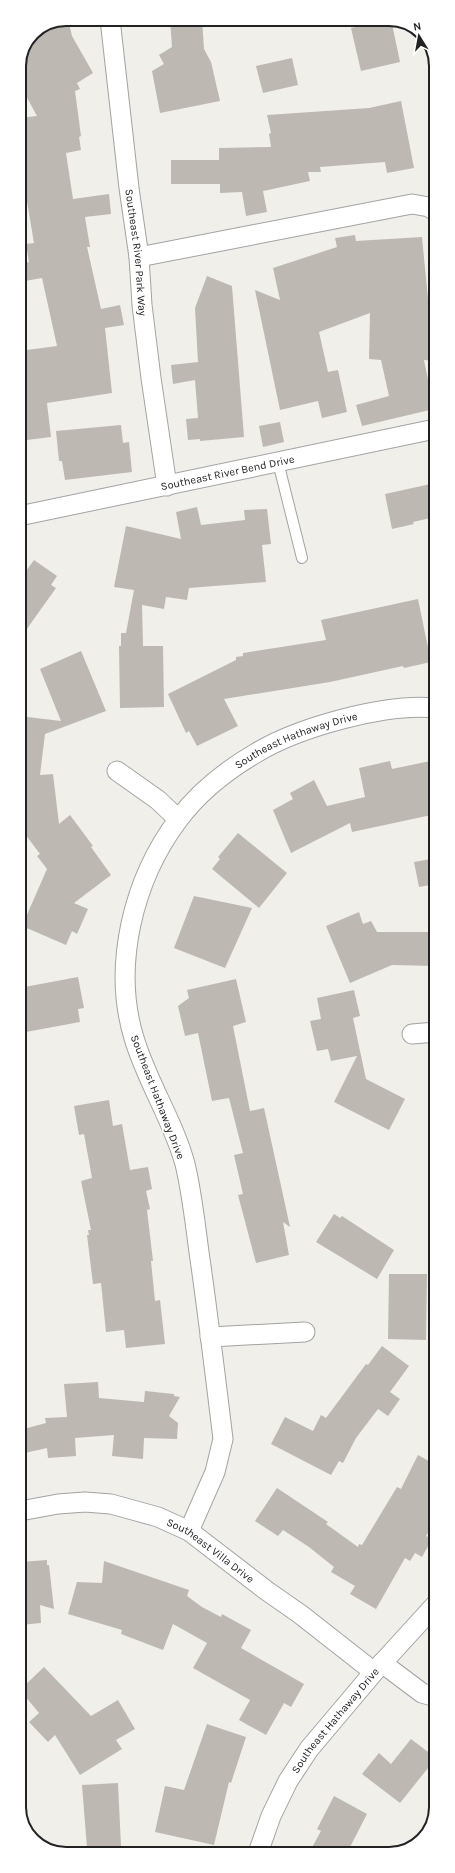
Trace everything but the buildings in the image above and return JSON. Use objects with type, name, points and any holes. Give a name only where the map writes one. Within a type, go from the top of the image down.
[{"type":"street","name":"Southeast River Park Way","points":[[111,26],[129,188],[139,257],[149,364],[166,486]]},
{"type":"street","points":[[139,257],[412,204],[429,207]]},
{"type":"street","name":"Southeast River Bend Drive","points":[[26,515],[429,430]]},
{"type":"street","name":"Southeast Hathaway Drive","points":[[189,1531],[215,1472],[223,1439],[196,1232],[185,1166],[170,1121],[156,1093],[134,1039],[129,1018],[126,987],[128,942],[134,913],[148,871],[178,819],[201,794],[236,765],[286,737],[324,725],[383,710],[429,708]]},
{"type":"street","points":[[117,771],[158,800],[178,819]]},
{"type":"street","points":[[412,1034],[429,1033]]},
{"type":"street","points":[[210,1337],[305,1332]]},
{"type":"street","name":"Southeast Villa Drive","points":[[26,1510],[58,1504],[85,1502],[112,1504],[158,1517],[189,1531],[267,1591],[300,1614],[378,1667],[422,1693],[429,1695]]},
{"type":"street","name":"Southeast Hathaway Drive","points":[[260,1847],[271,1816],[288,1781],[309,1749],[378,1667],[429,1612]]},
{"type":"lane","points":[[278,462],[302,558]]}]
